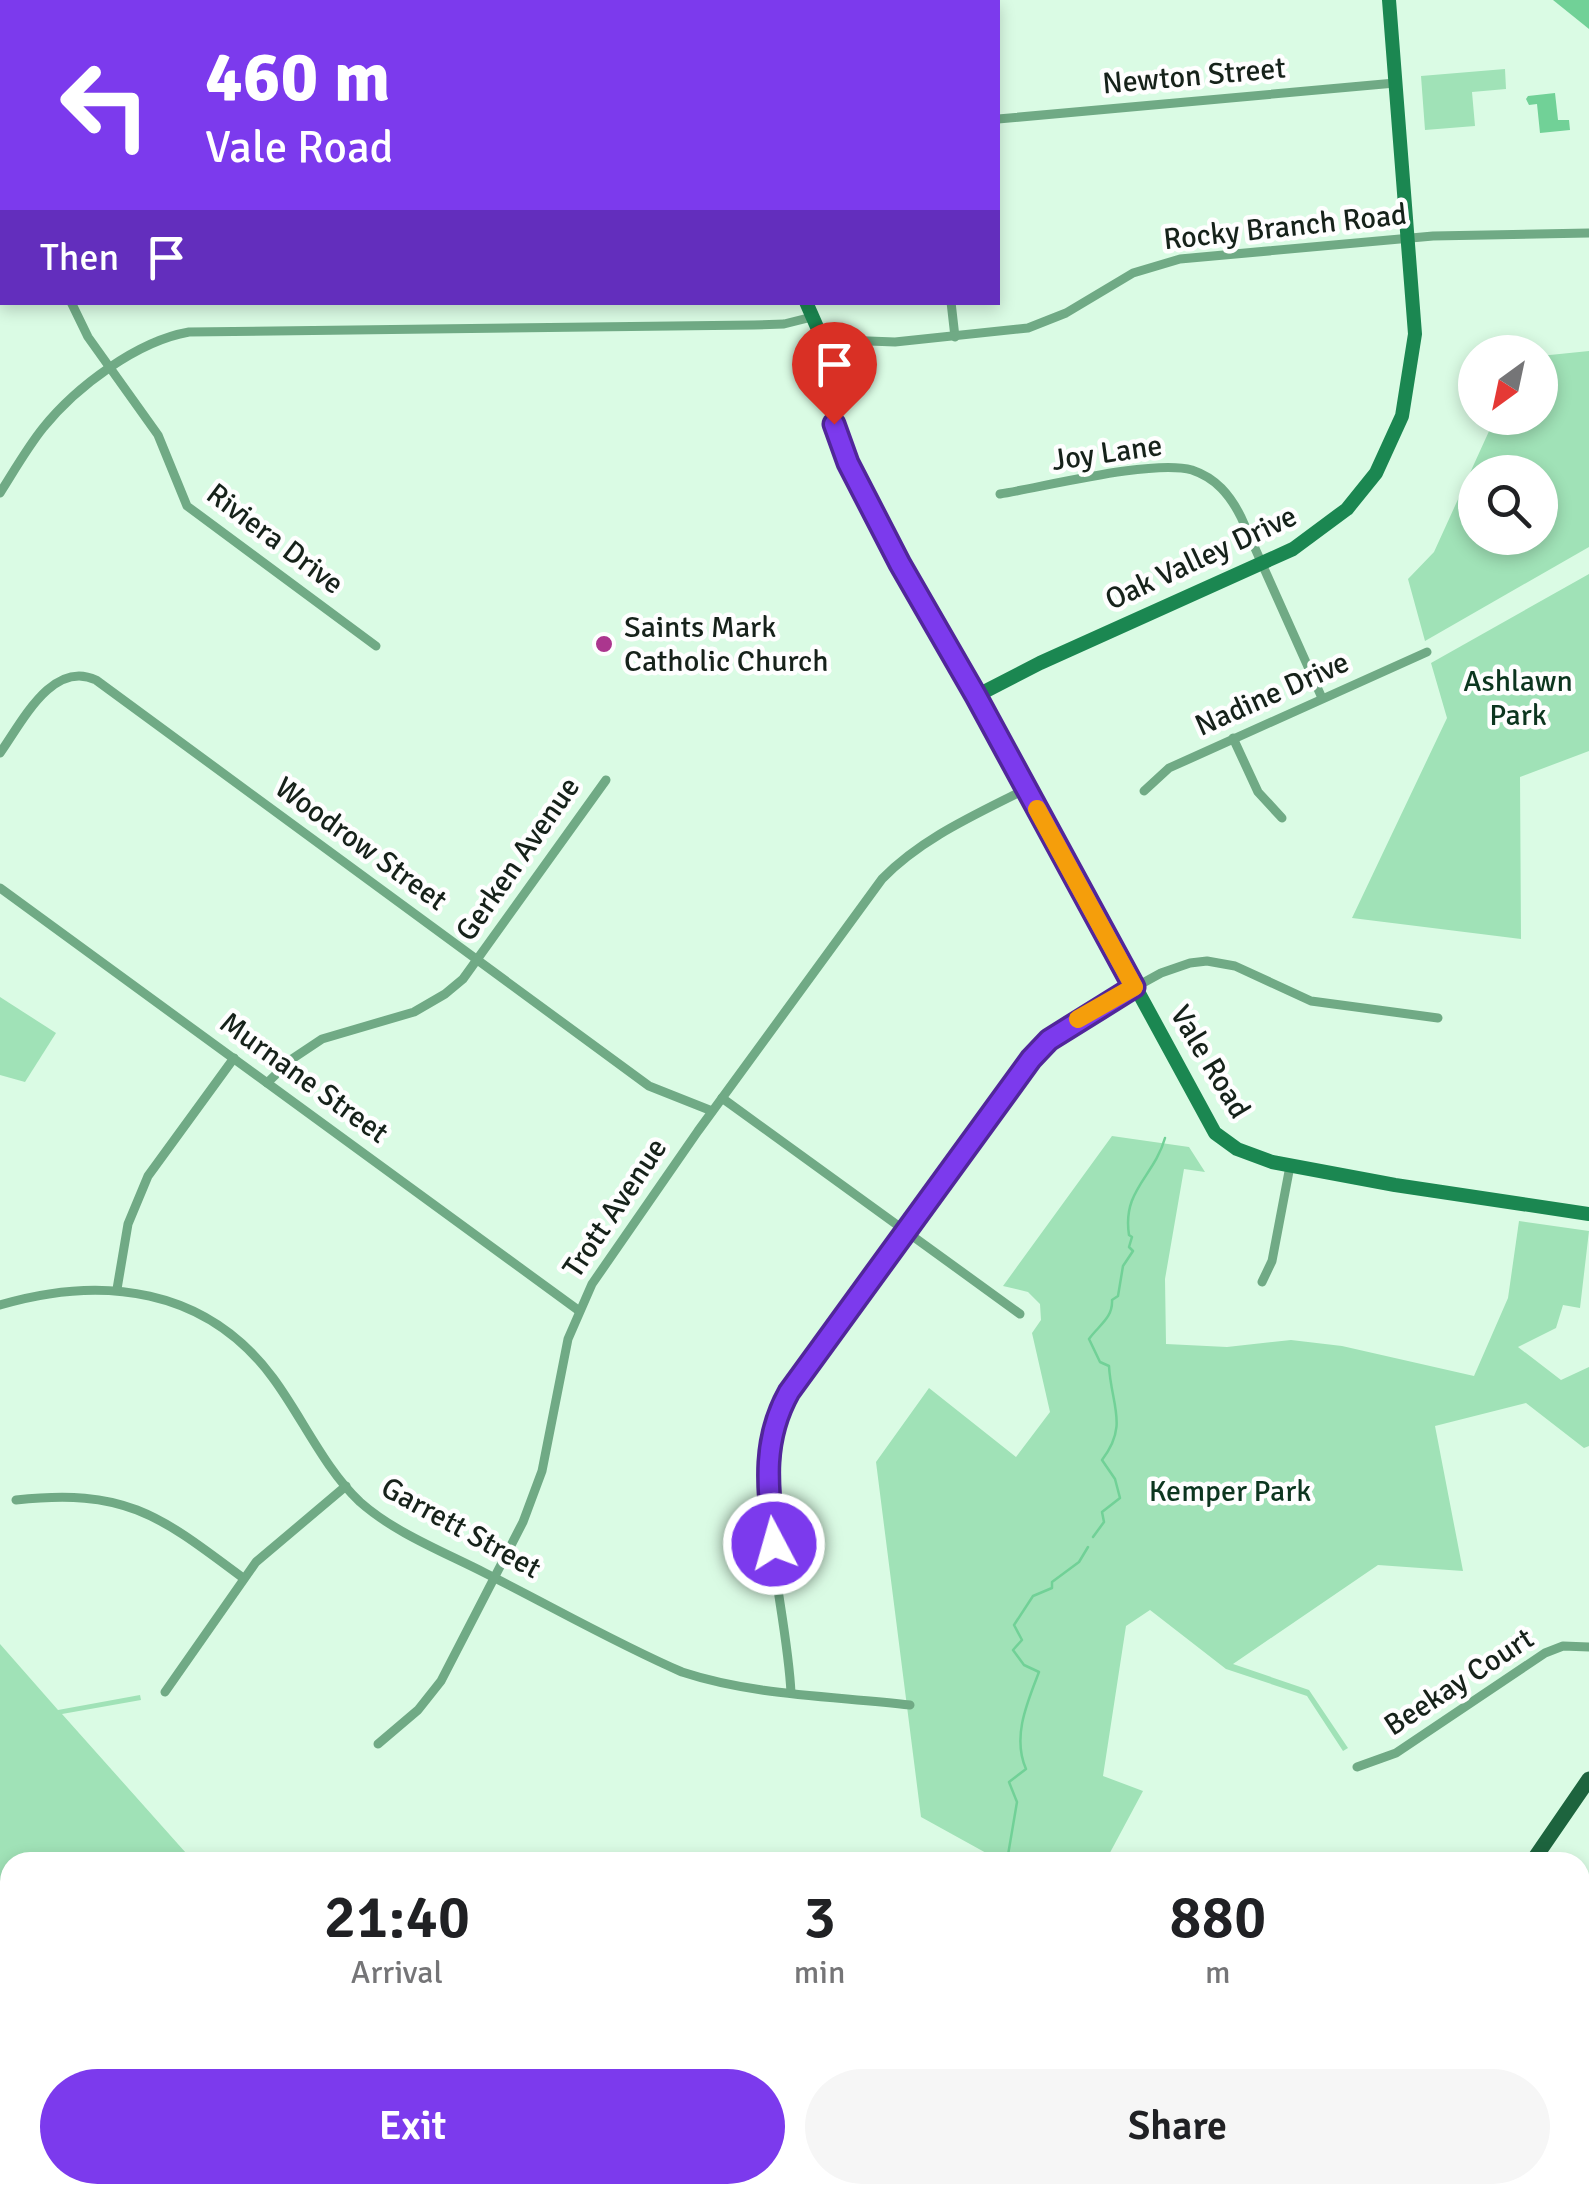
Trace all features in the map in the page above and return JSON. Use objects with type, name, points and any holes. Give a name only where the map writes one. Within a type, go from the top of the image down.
[{"type":"main road","name":"Oak Valley Drive","points":[[976,696],[1040,663],[1293,549],[1332,524],[1363,492],[1388,452],[1402,416],[1413,361],[1415,308],[1389,0]]},
{"type":"main road","name":"Vale Road","points":[[809,310],[824,342],[834,424],[848,463],[1215,1132],[1237,1150],[1290,1166],[1589,1214]]},
{"type":"main road","points":[[1539,1852],[1589,1779]]},
{"type":"street","name":"Newton Street","points":[[1000,119],[1396,83]]},
{"type":"street","name":"Rocky Branch Road","points":[[824,342],[895,342],[1009,332],[1048,322],[1122,278],[1180,259],[1465,234],[1589,233]]},
{"type":"street","name":"Riviera Drive","points":[[72,305],[88,337],[164,446],[187,506],[376,646]]},
{"type":"street","points":[[951,305],[955,337]]},
{"type":"street","points":[[0,493],[44,426],[76,394],[155,341],[189,332],[784,324],[809,310]]},
{"type":"street","name":"Joy Lane","points":[[1000,494],[1148,468],[1190,470],[1214,481],[1232,500],[1322,698]]},
{"type":"street","name":"Nadine Drive","points":[[1144,791],[1169,768],[1427,652]]},
{"type":"street","name":"Woodrow Street","points":[[0,754],[54,684],[70,676],[88,676],[649,1086],[712,1111]]},
{"type":"street","points":[[1234,738],[1258,792],[1282,818]]},
{"type":"street","name":"Gerken Avenue","points":[[268,1083],[292,1059],[322,1039],[430,1004],[463,979],[606,780]]},
{"type":"street","name":"Trott Avenue","points":[[378,1744],[418,1710],[441,1681],[523,1522],[542,1470],[561,1364],[578,1310],[634,1220],[863,901],[889,872],[938,835],[1026,789]]},
{"type":"street","name":"Murnane Street","points":[[0,888],[578,1310]]},
{"type":"street","points":[[791,1693],[768,1486],[768,1444],[789,1392],[1031,1059],[1049,1040],[1134,987],[1190,963],[1221,962],[1311,1001],[1438,1018]]},
{"type":"street","points":[[117,1289],[128,1224],[148,1176],[234,1058]]},
{"type":"street","points":[[722,1098],[1020,1314]]},
{"type":"street","points":[[1262,1282],[1272,1261],[1290,1166]]},
{"type":"street","name":"Garrett Street","points":[[0,1305],[80,1288],[140,1293],[186,1308],[242,1344],[272,1378],[346,1486],[360,1502],[386,1520],[682,1672],[724,1684],[910,1706]]},
{"type":"street","points":[[165,1692],[244,1578],[276,1543],[346,1486]]},
{"type":"street","points":[[16,1500],[94,1497],[136,1508],[174,1527],[244,1578]]},
{"type":"street","name":"Beekay Court","points":[[1356,1767],[1396,1752],[1546,1653],[1563,1646],[1589,1647]]},
{"type":"green space","points":[[1505,69],[1506,89],[1472,92],[1475,126],[1425,130],[1421,76]]},
{"type":"green space","name":"Ashlawn Park","points":[[1589,351],[1589,547],[1425,641],[1408,579],[1434,552],[1458,499],[1458,555],[1558,555],[1558,455],[1478,455],[1487,435],[1558,435],[1558,354]]},
{"type":"green space","name":"Ashlawn Park","points":[[1589,574],[1589,751],[1520,777],[1521,939],[1352,918],[1447,718],[1431,663]]},
{"type":"green space","points":[[0,997],[56,1033],[25,1082],[0,1075]]},
{"type":"green space","name":"Kemper Park","points":[[1112,1136],[1189,1147],[1205,1172],[1184,1169],[1165,1279],[1166,1344],[1227,1347],[1291,1340],[1342,1346],[1474,1376],[1508,1298],[1519,1221],[1589,1231],[1580,1308],[1563,1305],[1556,1328],[1518,1347],[1561,1380],[1589,1367],[1589,1446],[1584,1448],[1526,1403],[1435,1426],[1463,1571],[1378,1565],[1233,1664],[1309,1690],[1348,1748],[1343,1751],[1307,1696],[1226,1669],[1150,1610],[1126,1626],[1103,1776],[1143,1791],[1110,1852],[984,1852],[921,1817],[876,1462],[929,1388],[1016,1457],[1050,1412],[1032,1333],[1041,1320],[1040,1304],[1028,1292],[1003,1286]]},
{"type":"green space","points":[[0,1644],[58,1710],[140,1695],[141,1700],[62,1714],[185,1852],[0,1852]]},
{"type":"shaded area","points":[[1553,0],[1589,0],[1589,29]]},
{"type":"shaded area","points":[[1555,93],[1558,120],[1569,120],[1570,130],[1540,133],[1537,104],[1529,105],[1526,99]]},
{"type":"waterway","points":[[1093,1537],[1104,1522],[1102,1512],[1120,1498],[1115,1479],[1102,1460],[1117,1425],[1109,1366],[1100,1362],[1089,1339],[1108,1317],[1112,1300],[1118,1296],[1123,1266],[1133,1251],[1129,1247],[1130,1206],[1165,1138]]},
{"type":"waterway","points":[[1009,1852],[1017,1802],[1009,1782],[1026,1769],[1021,1732],[1039,1672],[1024,1665],[1013,1650],[1022,1640],[1014,1625],[1033,1596],[1052,1588],[1052,1582],[1079,1562],[1088,1547]]},
{"type":"slow traffic","points":[[1037,809],[1134,987],[1078,1019]]},
{"type":"place","name":"Saints Mark Catholic Church","points":[[604,644]]},
{"type":"route","points":[[774,1544],[768,1444],[789,1392],[1031,1059],[1049,1040],[1083,1016],[1134,987],[900,564],[848,463],[834,424]]}]
